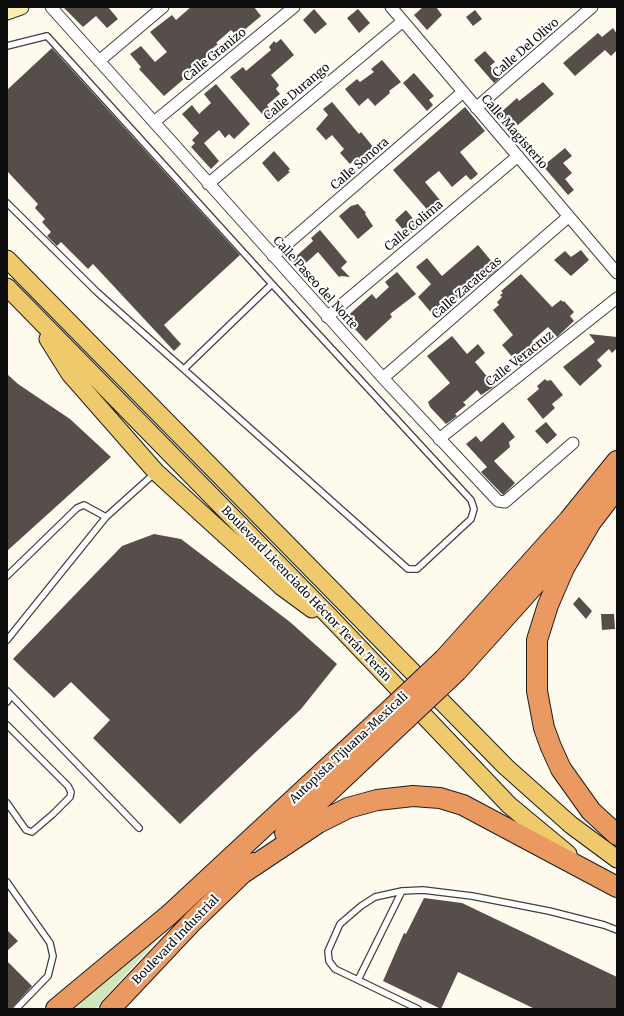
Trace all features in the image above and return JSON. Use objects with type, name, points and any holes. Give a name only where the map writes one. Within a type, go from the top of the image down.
[{"type":"highway","name":"Autopista Tijuana-Mexicali","points":[[450,665],[617,461]]},
{"type":"highway","name":"Autopista Tijuana-Mexicali","points":[[243,872],[591,522],[617,488]]},
{"type":"highway","points":[[591,522],[564,568],[546,612],[537,640],[537,691],[544,728],[550,747],[561,769],[591,811],[617,835]]},
{"type":"highway","name":"Autopista Tijuana-Mexicali","points":[[56,1009],[169,915],[399,714]]},
{"type":"highway","points":[[243,872],[318,823],[348,808],[377,800],[413,796],[440,798],[463,806],[595,874]]},
{"type":"highway","name":"Boulevard Industrial","points":[[110,1009],[193,921],[243,872]]},
{"type":"highway","name":"Boulevard Licenciado Héctor Terán Terán","points":[[595,874],[617,887]]},
{"type":"main road","points":[[7,12],[20,7]]},
{"type":"main road","name":"Boulevard Licenciado Héctor Terán Terán","points":[[7,259],[506,767],[571,825],[617,859]]},
{"type":"main road","name":"Boulevard Licenciado Héctor Terán Terán","points":[[7,287],[333,620],[509,805],[595,874]]},
{"type":"main road","points":[[30,310],[70,374],[156,472],[292,596],[333,620]]},
{"type":"street","name":"Calle Paseo del Norte","points":[[52,7],[382,378],[498,501],[505,502],[573,443]]},
{"type":"street","points":[[99,61],[163,7]]},
{"type":"street","name":"Calle Granizo","points":[[154,122],[294,7]]},
{"type":"street","name":"Calle Magisterio","points":[[391,7],[617,273]]},
{"type":"street","name":"Calle Del Olivo","points":[[476,108],[592,7]]},
{"type":"street","name":"Calle Durango","points":[[208,184],[403,21]]},
{"type":"street","name":"Calle Sonora","points":[[273,256],[463,92]]},
{"type":"street","name":"Calle Colima","points":[[327,317],[518,156]]},
{"type":"street","name":"Calle Zacatecas","points":[[382,378],[568,217]]},
{"type":"street","name":"Calle Veracruz","points":[[439,439],[617,298]]},
{"type":"lane","points":[[7,46],[47,36],[471,500],[474,509],[471,519],[417,569],[408,569],[97,292],[7,203]]},
{"type":"lane","points":[[184,369],[272,284]]},
{"type":"lane","points":[[7,640],[106,517],[156,472]]},
{"type":"lane","points":[[7,576],[77,508],[84,505],[106,517]]},
{"type":"lane","points":[[7,702],[9,694]]},
{"type":"lane","points":[[9,694],[139,828]]},
{"type":"lane","points":[[7,725],[68,786],[71,792],[70,797],[32,832],[26,830],[7,803]]},
{"type":"lane","points":[[7,882],[50,943],[53,956],[48,976],[16,1009]]},
{"type":"lane","points":[[418,1009],[335,969],[329,961],[328,951],[340,924],[361,906],[375,897],[402,891],[423,890],[472,896],[549,911],[604,925],[617,930]]},
{"type":"lane","points":[[358,980],[402,891]]},
{"type":"green space","points":[[180,914],[95,1009],[74,1009]]},
{"type":"building","points":[[63,7],[108,7],[118,19],[107,28],[96,16],[83,27]]},
{"type":"building","points":[[191,7],[254,7],[261,16],[237,36],[231,30],[208,52],[210,54],[197,64],[199,66],[164,96],[139,69],[141,67],[130,54],[141,46],[155,62],[167,52],[150,32],[172,15],[176,20]]},
{"type":"building","points":[[423,7],[436,7],[442,15],[427,30],[414,15]]},
{"type":"building","points":[[314,9],[327,24],[315,34],[303,20]]},
{"type":"building","points":[[358,9],[370,23],[359,33],[347,18]]},
{"type":"building","points":[[475,10],[482,19],[473,26],[466,17]]},
{"type":"building","points":[[613,28],[617,34],[617,50],[611,56],[605,50],[575,76],[563,63],[598,33],[602,37]]},
{"type":"building","points":[[281,39],[294,55],[271,75],[279,85],[276,89],[280,94],[267,105],[276,116],[269,122],[230,77],[243,67],[246,71],[271,50],[269,47],[274,41],[276,43]]},
{"type":"building","points":[[52,48],[240,255],[164,325],[181,344],[174,351],[93,264],[88,269],[61,242],[57,246],[47,236],[51,232],[42,222],[45,219],[35,208],[38,204],[7,171],[7,90]]},
{"type":"building","points":[[485,51],[495,62],[490,66],[500,78],[494,83],[474,60]]},
{"type":"building","points":[[382,60],[401,82],[389,91],[390,93],[375,106],[368,98],[359,106],[345,89],[357,79],[360,82],[374,72],[371,69]]},
{"type":"building","points":[[414,73],[434,96],[429,100],[433,105],[427,111],[403,83]]},
{"type":"building","points":[[543,82],[554,94],[512,130],[499,114],[517,98],[519,101]]},
{"type":"building","points":[[216,84],[250,124],[234,139],[229,134],[225,138],[219,130],[204,143],[219,161],[211,169],[191,147],[195,143],[192,140],[199,133],[182,114],[192,105],[199,114],[211,103],[204,94]]},
{"type":"building","points":[[332,102],[359,134],[361,132],[374,148],[357,163],[354,160],[350,164],[340,153],[344,149],[332,135],[326,140],[316,129],[328,115],[323,109]]},
{"type":"building","points":[[465,107],[485,131],[460,152],[478,174],[471,180],[466,175],[452,187],[439,171],[425,182],[444,205],[431,214],[393,170]]},
{"type":"building","points":[[565,148],[572,156],[563,163],[572,173],[565,179],[574,190],[568,195],[543,166]]},
{"type":"building","points":[[274,151],[290,169],[288,171],[290,172],[278,182],[262,163]]},
{"type":"building","points":[[358,204],[366,213],[365,214],[373,226],[358,239],[339,216],[351,206]]},
{"type":"building","points":[[406,210],[419,226],[408,236],[395,220]]},
{"type":"building","points":[[320,230],[347,262],[341,268],[350,277],[339,277],[318,252],[298,270],[291,261],[313,241],[311,238]]},
{"type":"building","points":[[478,245],[498,269],[486,279],[480,272],[457,292],[460,297],[449,305],[448,304],[434,316],[418,297],[431,284],[416,267],[427,258],[442,276]]},
{"type":"building","points":[[581,250],[589,260],[571,276],[554,260],[565,251],[571,257]]},
{"type":"building","points":[[397,272],[416,294],[390,314],[392,317],[366,341],[355,329],[353,331],[343,320],[372,294],[376,299],[389,287],[385,282]]},
{"type":"building","points":[[521,274],[552,307],[561,300],[563,302],[564,301],[574,312],[570,316],[574,321],[557,337],[548,327],[532,341],[537,352],[520,366],[502,345],[513,335],[493,310],[499,305],[497,302],[502,297],[500,295],[503,293],[501,291]]},
{"type":"building","points":[[589,334],[617,337],[617,348],[612,353],[609,349],[597,360],[602,366],[580,386],[563,367],[595,342]]},
{"type":"building","points":[[452,336],[467,354],[478,344],[485,353],[475,362],[495,386],[481,395],[477,390],[463,402],[466,405],[455,414],[457,416],[446,424],[430,407],[428,402],[450,383],[427,356]]},
{"type":"building","points":[[7,374],[18,384],[70,419],[111,457],[7,551]]},
{"type":"building","points":[[545,379],[547,381],[551,380],[563,395],[552,404],[555,408],[543,419],[527,399],[539,389],[537,386]]},
{"type":"building","points":[[503,422],[515,437],[509,442],[510,447],[494,461],[515,483],[503,495],[481,472],[487,467],[466,444],[476,436],[481,442]]},
{"type":"building","points":[[546,422],[557,435],[547,444],[535,431]]},
{"type":"building","points":[[154,534],[181,539],[290,622],[337,664],[301,709],[180,824],[93,738],[110,720],[71,682],[54,698],[13,659],[122,546]]},
{"type":"building","points":[[579,597],[592,611],[586,619],[573,604]]},
{"type":"building","points":[[601,614],[614,614],[615,629],[602,630]]},
{"type":"building","points":[[424,898],[462,903],[617,977],[617,1009],[535,1009],[458,972],[441,1009],[383,981],[404,933],[406,934]]},
{"type":"building","points":[[7,930],[18,941],[7,951]]},
{"type":"building","points":[[7,961],[32,986],[11,1009],[7,1009]]}]
